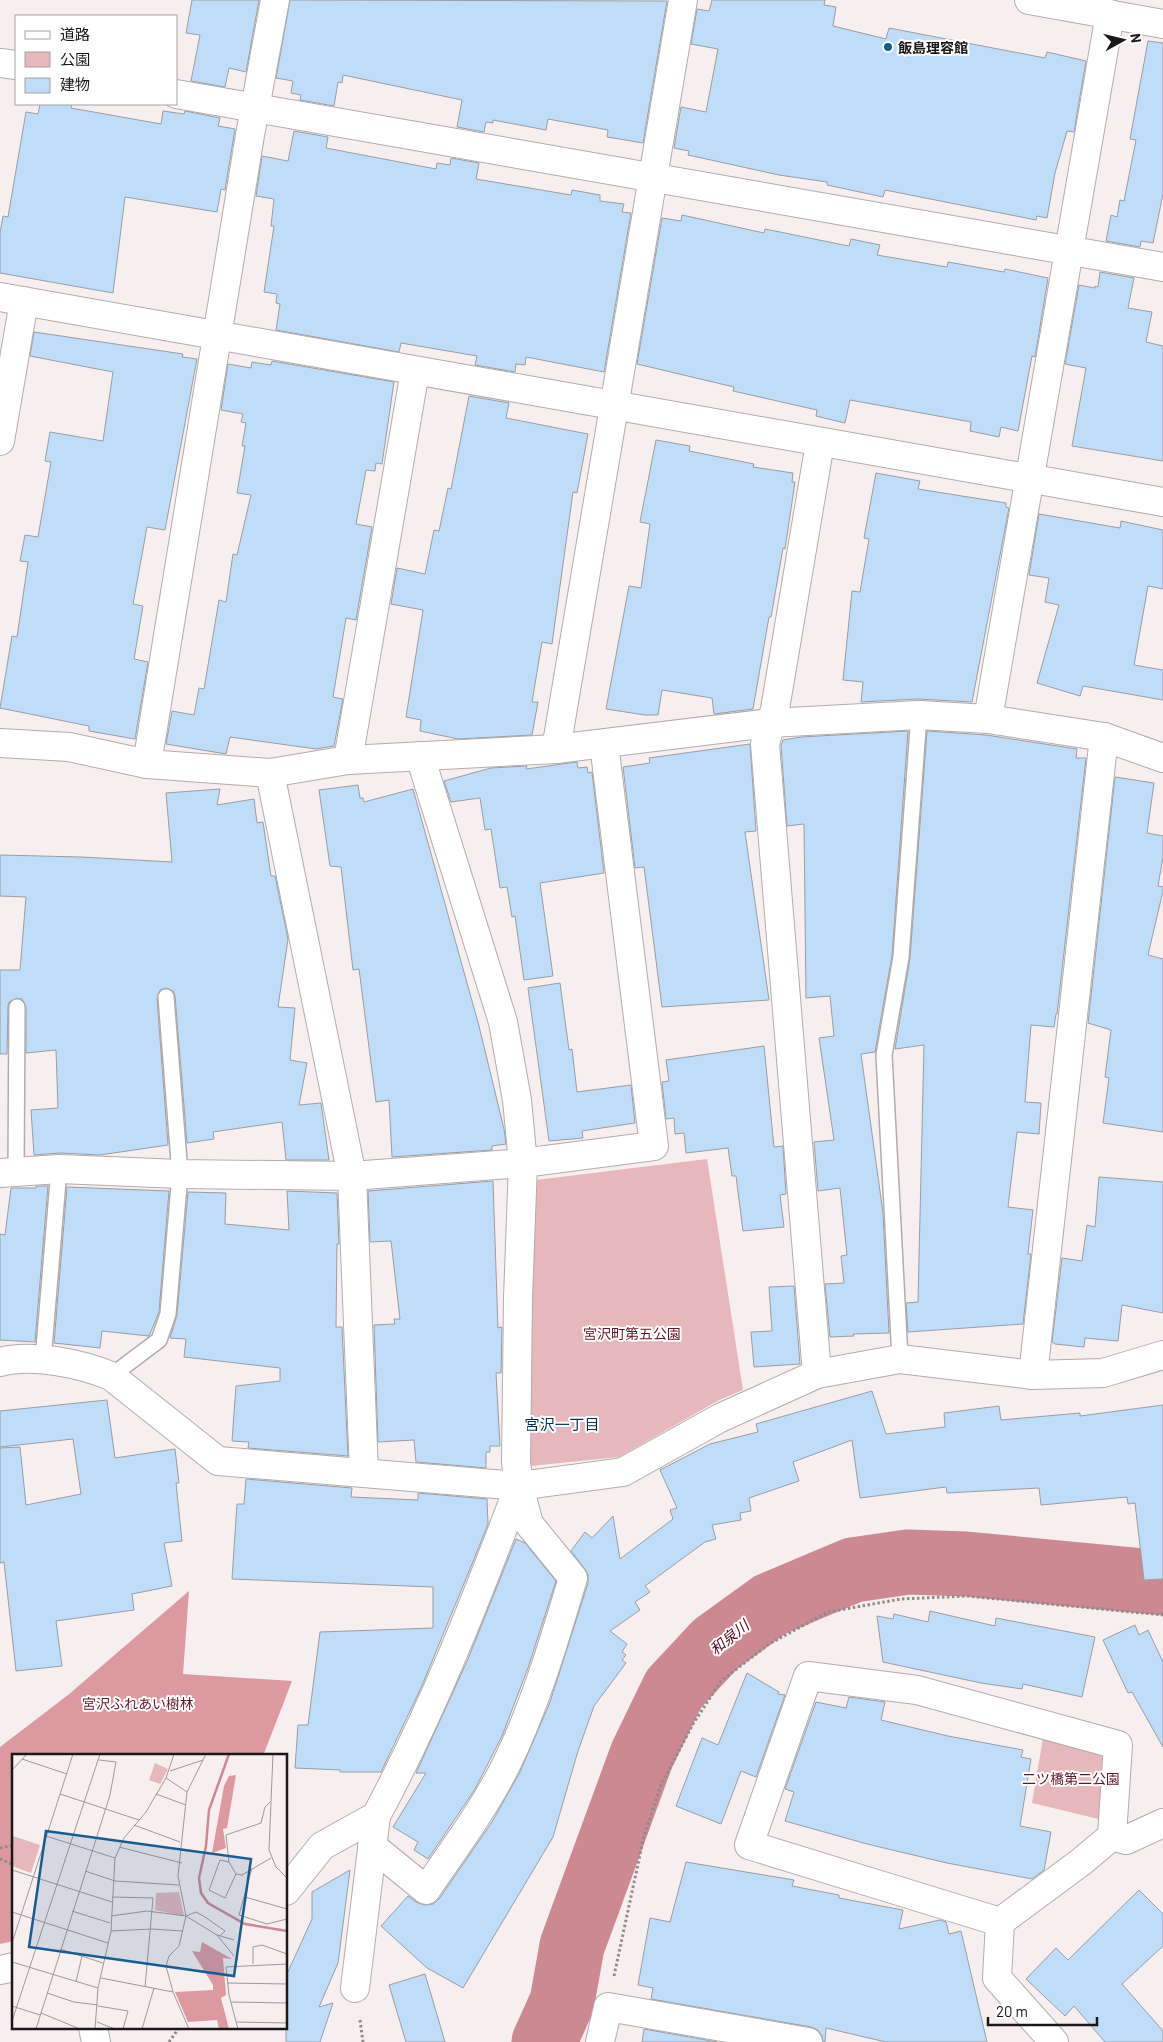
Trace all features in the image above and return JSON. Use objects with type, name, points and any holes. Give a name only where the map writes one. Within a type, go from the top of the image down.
[{"type":"street","points":[[147,764],[255,108],[275,0]]},
{"type":"street","points":[[556,749],[683,0]]},
{"type":"street","points":[[1029,0],[1163,24]]},
{"type":"street","points":[[988,719],[1110,14]]},
{"type":"street","points":[[0,63],[15,66]]},
{"type":"street","points":[[178,94],[1163,267]]},
{"type":"street","points":[[0,441],[12,299],[1163,502]]},
{"type":"street","points":[[348,760],[415,371]]},
{"type":"street","points":[[817,1374],[765,744],[775,709],[820,443]]},
{"type":"street","points":[[0,743],[69,747],[147,764],[270,773],[348,760],[556,749],[770,723],[919,716],[988,719],[1104,737],[1163,758]]},
{"type":"street","points":[[1033,1375],[1104,737]]},
{"type":"street","points":[[8,1172],[59,1169],[180,1174],[352,1176],[523,1163],[654,1146],[604,744]]},
{"type":"street","points":[[372,1846],[426,1890],[479,1813],[506,1764],[539,1686],[574,1578],[529,1524],[519,1486],[516,1462],[523,1163],[517,1100],[503,1022],[464,891],[420,756]]},
{"type":"street","points":[[270,773],[352,1176],[364,1472]]},
{"type":"street","points":[[0,1362],[6,1360],[43,1360],[94,1369],[111,1376],[218,1461],[519,1486],[623,1472],[720,1418],[817,1374],[900,1359],[1033,1375],[1103,1373],[1163,1355]]},
{"type":"street","points":[[355,1988],[376,1816],[438,1692],[519,1486]]},
{"type":"street","points":[[1000,1922],[749,1845],[808,1676],[916,1690],[1118,1745],[1112,1836],[1081,1862],[1000,1922],[996,1978],[1054,2042]]},
{"type":"street","points":[[288,1888],[322,1846],[376,1816]]},
{"type":"street","points":[[1112,1836],[1126,1840],[1163,1823]]},
{"type":"street","points":[[600,2042],[608,2007],[792,2040]]},
{"type":"lane","points":[[900,1359],[884,1055],[901,957],[919,716]]},
{"type":"lane","points":[[111,1376],[159,1340],[168,1314],[180,1174],[166,998]]},
{"type":"lane","points":[[8,1172],[17,1007]]},
{"type":"lane","points":[[43,1360],[59,1169]]},
{"type":"path","points":[[0,1859],[12,1864]]},
{"type":"path","points":[[169,2042],[178,2030]]},
{"type":"green space","name":"宮沢町第五公園","points":[[707,1159],[743,1390],[719,1400],[619,1457],[521,1467],[532,1300],[536,1180]]},
{"type":"green space","name":"宮沢ふれあい樹林","points":[[189,1591],[183,1674],[292,1681],[264,1754],[12,1754],[12,1941],[0,1944],[0,1747],[68,1695]]},
{"type":"green space","name":"二ツ橋第二公園","points":[[1043,1738],[1108,1751],[1103,1820],[1032,1803]]},
{"type":"building","points":[[192,0],[259,0],[246,72],[229,68],[225,87],[191,81],[200,35],[186,33]]},
{"type":"building","points":[[290,0],[667,1],[643,143],[607,137],[608,130],[548,119],[546,130],[493,120],[493,123],[486,122],[484,132],[457,127],[462,100],[343,75],[342,83],[338,82],[334,106],[300,100],[301,95],[291,93],[293,81],[276,78]]},
{"type":"building","points":[[712,0],[825,0],[824,5],[836,7],[833,26],[886,39],[889,28],[1045,58],[1047,52],[1086,61],[1074,132],[1067,131],[1055,173],[1047,218],[1037,216],[1036,220],[885,190],[883,197],[827,185],[827,182],[779,175],[688,155],[689,151],[674,148],[681,107],[706,112],[718,49],[691,44],[697,9],[709,11]]},
{"type":"building","points":[[1148,41],[1163,43],[1163,194],[1153,243],[1141,241],[1140,247],[1106,241],[1111,215],[1117,217],[1120,200],[1124,201],[1136,140],[1130,139]]},
{"type":"building","points":[[40,105],[72,105],[71,108],[161,124],[163,111],[184,114],[185,111],[220,118],[218,126],[235,129],[225,190],[221,189],[217,212],[125,197],[113,293],[0,273],[0,233],[3,216],[8,217],[26,112],[38,114]]},
{"type":"building","points":[[294,131],[328,137],[326,148],[436,169],[437,163],[450,165],[451,158],[479,163],[476,179],[571,195],[572,190],[600,195],[600,201],[624,204],[622,212],[631,213],[604,372],[526,357],[525,365],[516,364],[515,372],[475,365],[477,356],[401,343],[399,352],[276,330],[280,304],[276,303],[277,294],[264,292],[274,226],[271,226],[274,199],[256,196],[262,156],[288,161]]},
{"type":"building","points":[[682,215],[764,233],[765,229],[849,246],[851,239],[880,245],[877,255],[947,267],[948,262],[1004,272],[1005,269],[1048,278],[1035,357],[1032,356],[1018,431],[1001,427],[999,437],[970,431],[971,422],[850,400],[845,423],[816,416],[817,410],[733,391],[734,387],[637,364],[662,218],[681,221]]},
{"type":"building","points":[[1100,272],[1134,278],[1128,308],[1152,312],[1146,342],[1163,346],[1163,461],[1072,446],[1086,368],[1065,364],[1079,285],[1098,287]]},
{"type":"building","points":[[34,332],[183,354],[182,357],[197,359],[165,530],[147,527],[133,604],[143,606],[134,659],[148,662],[135,739],[89,731],[89,726],[0,708],[12,636],[17,637],[28,562],[20,561],[25,535],[38,537],[51,462],[45,461],[50,432],[103,441],[113,372],[30,356]]},
{"type":"building","points":[[272,361],[394,382],[382,464],[376,463],[375,471],[366,470],[356,524],[372,527],[356,620],[346,618],[333,697],[343,699],[334,746],[316,749],[230,737],[226,754],[166,744],[172,711],[194,715],[199,688],[204,689],[219,600],[226,602],[233,554],[237,555],[251,495],[237,493],[245,446],[242,446],[246,423],[241,422],[243,414],[221,410],[228,364],[251,368],[252,362],[271,365]]},
{"type":"building","points":[[469,396],[509,403],[506,418],[588,434],[577,493],[573,492],[552,644],[542,642],[532,702],[538,702],[532,735],[458,739],[420,731],[421,720],[406,717],[423,610],[391,604],[397,568],[425,574],[434,530],[439,531],[448,488],[451,489]]},
{"type":"building","points":[[656,440],[690,446],[689,451],[754,464],[753,467],[793,473],[792,482],[795,482],[785,549],[783,548],[771,617],[769,617],[753,709],[714,714],[712,698],[662,690],[658,715],[606,709],[629,586],[641,588],[650,524],[640,522]]},
{"type":"building","points":[[876,473],[920,481],[918,489],[1006,503],[1006,507],[1009,508],[972,702],[918,699],[861,702],[863,682],[843,680],[852,591],[860,592],[869,539],[864,538]]},
{"type":"building","points":[[1039,514],[1120,528],[1121,521],[1163,530],[1163,589],[1148,586],[1134,665],[1163,670],[1163,700],[1083,686],[1080,696],[1037,683],[1059,605],[1045,602],[1049,578],[1029,575]]},
{"type":"building","points":[[908,731],[892,956],[875,1052],[861,1054],[883,1213],[889,1333],[830,1337],[825,1284],[844,1283],[841,1256],[847,1255],[840,1188],[818,1191],[814,1142],[834,1140],[819,1038],[834,1036],[830,996],[806,998],[804,824],[787,826],[781,746],[783,740],[801,737]]},
{"type":"building","points":[[927,731],[986,735],[1077,749],[1076,758],[1086,758],[1057,1014],[1054,1027],[1031,1025],[1025,1102],[1041,1103],[1039,1134],[1017,1132],[1008,1207],[1033,1210],[1028,1254],[1031,1254],[1023,1324],[908,1332],[906,1303],[918,1302],[924,1045],[895,1049],[910,958]]},
{"type":"building","points":[[750,744],[756,831],[745,832],[769,1000],[662,1007],[644,867],[635,868],[623,767],[650,763],[649,758]]},
{"type":"building","points":[[577,762],[578,768],[587,767],[588,773],[592,772],[604,873],[540,883],[553,976],[524,980],[515,916],[512,917],[507,887],[500,888],[491,829],[485,830],[480,798],[451,802],[444,781],[491,768],[527,766],[526,769]]},
{"type":"building","points":[[1115,777],[1154,783],[1147,833],[1163,836],[1163,857],[1158,886],[1163,887],[1163,891],[1148,955],[1163,959],[1163,1132],[1103,1123],[1109,1078],[1105,1077],[1111,1030],[1088,1023]]},
{"type":"building","points":[[358,785],[360,798],[363,798],[364,802],[413,789],[479,1026],[504,1129],[506,1144],[492,1146],[492,1150],[392,1157],[389,1100],[376,1102],[359,969],[353,970],[341,867],[330,866],[319,790]]},
{"type":"building","points":[[220,789],[217,805],[254,799],[257,823],[263,822],[271,876],[275,876],[288,939],[278,1007],[295,1008],[290,1060],[307,1063],[299,1105],[321,1103],[329,1160],[286,1160],[282,1122],[213,1132],[214,1139],[187,1143],[175,996],[173,991],[166,988],[160,990],[157,998],[168,1145],[100,1155],[60,1153],[34,1155],[31,1110],[58,1108],[56,1050],[26,1053],[26,1007],[22,999],[17,998],[9,1002],[8,1006],[7,1054],[0,1054],[0,970],[20,970],[26,897],[0,896],[0,855],[172,862],[166,793]]},
{"type":"building","points":[[560,983],[569,1050],[572,1049],[577,1092],[631,1085],[635,1123],[582,1131],[583,1138],[549,1141],[528,988]]},
{"type":"building","points":[[764,1046],[774,1147],[783,1146],[786,1194],[780,1195],[784,1227],[743,1231],[736,1176],[732,1176],[728,1148],[686,1153],[684,1133],[675,1134],[674,1118],[666,1119],[662,1082],[669,1081],[666,1060]]},
{"type":"building","points":[[1099,1177],[1163,1182],[1163,1313],[1122,1305],[1118,1341],[1085,1338],[1084,1347],[1055,1344],[1052,1342],[1062,1258],[1082,1261],[1087,1225],[1095,1227]]},
{"type":"building","points":[[493,1181],[498,1328],[502,1327],[501,1373],[496,1373],[500,1446],[490,1446],[490,1452],[486,1452],[486,1468],[416,1462],[414,1440],[378,1442],[374,1325],[395,1324],[394,1319],[400,1319],[391,1241],[370,1242],[368,1191]]},
{"type":"building","points":[[36,1186],[48,1186],[35,1342],[0,1340],[0,1234],[5,1235],[11,1188],[36,1188]]},
{"type":"building","points":[[67,1187],[169,1191],[159,1312],[149,1336],[102,1331],[100,1348],[54,1343]]},
{"type":"building","points":[[287,1191],[337,1193],[339,1244],[337,1244],[336,1327],[342,1327],[348,1456],[248,1448],[249,1442],[232,1441],[236,1386],[280,1381],[280,1368],[184,1357],[186,1339],[170,1338],[177,1315],[188,1192],[226,1193],[225,1224],[289,1230]]},
{"type":"building","points":[[794,1286],[800,1364],[754,1367],[751,1332],[772,1331],[769,1287]]},
{"type":"building","points":[[872,1391],[886,1434],[945,1427],[944,1413],[999,1406],[1001,1420],[1080,1413],[1080,1416],[1163,1405],[1163,1579],[1144,1580],[1135,1503],[1128,1504],[1127,1497],[1041,1505],[1039,1488],[947,1493],[946,1487],[860,1498],[852,1440],[793,1462],[799,1481],[749,1498],[751,1511],[740,1513],[741,1520],[712,1525],[716,1539],[705,1542],[645,1586],[650,1592],[635,1602],[640,1610],[610,1631],[627,1644],[622,1652],[626,1655],[622,1660],[626,1663],[594,1706],[578,1751],[553,1837],[463,1988],[427,1968],[381,1926],[408,1896],[424,1905],[433,1904],[439,1899],[492,1822],[520,1772],[550,1702],[588,1583],[588,1575],[585,1569],[571,1551],[585,1532],[592,1538],[613,1516],[620,1559],[673,1519],[670,1510],[677,1508],[660,1470],[710,1444],[758,1432],[756,1424]]},
{"type":"building","points":[[107,1400],[115,1458],[175,1449],[179,1483],[176,1483],[182,1541],[164,1543],[172,1586],[132,1594],[134,1610],[56,1621],[62,1666],[16,1671],[4,1562],[0,1563],[0,1448],[20,1447],[26,1505],[81,1494],[73,1439],[0,1447],[0,1411]]},
{"type":"building","points":[[246,1479],[352,1488],[351,1497],[418,1500],[418,1493],[487,1499],[488,1524],[421,1688],[381,1772],[340,1772],[340,1770],[295,1768],[298,1725],[308,1725],[320,1632],[433,1628],[433,1587],[232,1579],[237,1504],[244,1504]]},
{"type":"building","points":[[516,1539],[525,1543],[556,1581],[528,1668],[502,1736],[475,1789],[428,1859],[414,1850],[418,1842],[393,1827],[426,1773],[416,1773],[468,1659]]},
{"type":"building","points":[[930,1611],[995,1626],[996,1618],[1095,1637],[1082,1697],[1023,1684],[1022,1689],[981,1683],[883,1662],[877,1616],[893,1619],[894,1614],[928,1622]]},
{"type":"building","points":[[1135,1625],[1139,1635],[1148,1630],[1163,1662],[1163,1747],[1132,1692],[1128,1693],[1103,1640]]},
{"type":"building","points":[[747,1673],[779,1692],[778,1694],[785,1695],[756,1777],[741,1771],[721,1824],[676,1806],[702,1738],[718,1745]]},
{"type":"building","points":[[849,1697],[885,1702],[881,1720],[948,1736],[1023,1750],[1021,1757],[1031,1759],[1020,1826],[1051,1832],[1044,1870],[1032,1879],[947,1863],[867,1844],[785,1821],[794,1792],[785,1789],[816,1702],[846,1708]]},
{"type":"building","points":[[686,1862],[794,1880],[792,1886],[839,1895],[839,1898],[903,1910],[899,1929],[940,1920],[946,1922],[949,1934],[961,1931],[987,2042],[886,2042],[826,2028],[825,2042],[823,2042],[818,2030],[811,2027],[651,1999],[653,1988],[638,1985],[650,1918],[670,1922]]},
{"type":"building","points":[[350,1870],[338,1963],[319,2007],[333,2003],[320,2042],[286,2042],[286,2030],[288,2030],[288,1972],[312,1919],[312,1892]]},
{"type":"building","points":[[1139,1890],[1163,1914],[1163,1946],[1122,1984],[1163,2031],[1163,2042],[1105,2042],[1074,2006],[1065,2016],[1026,1979],[1056,1948],[1068,1960]]},
{"type":"building","points":[[425,1974],[445,2042],[406,2042],[389,1985]]},
{"type":"building","points":[[644,2029],[717,2042],[642,2042]]},
{"type":"waterway","name":"和泉川","points":[[544,2042],[562,2002],[572,1946],[642,1755],[674,1689],[716,1644],[770,1605],[853,1570],[908,1562],[966,1564],[1163,1583]]},
{"type":"place","name":"飯島理容館","points":[[888,47]]},
{"type":"district","name":"宮沢一丁目","points":[[562,1424]]}]
